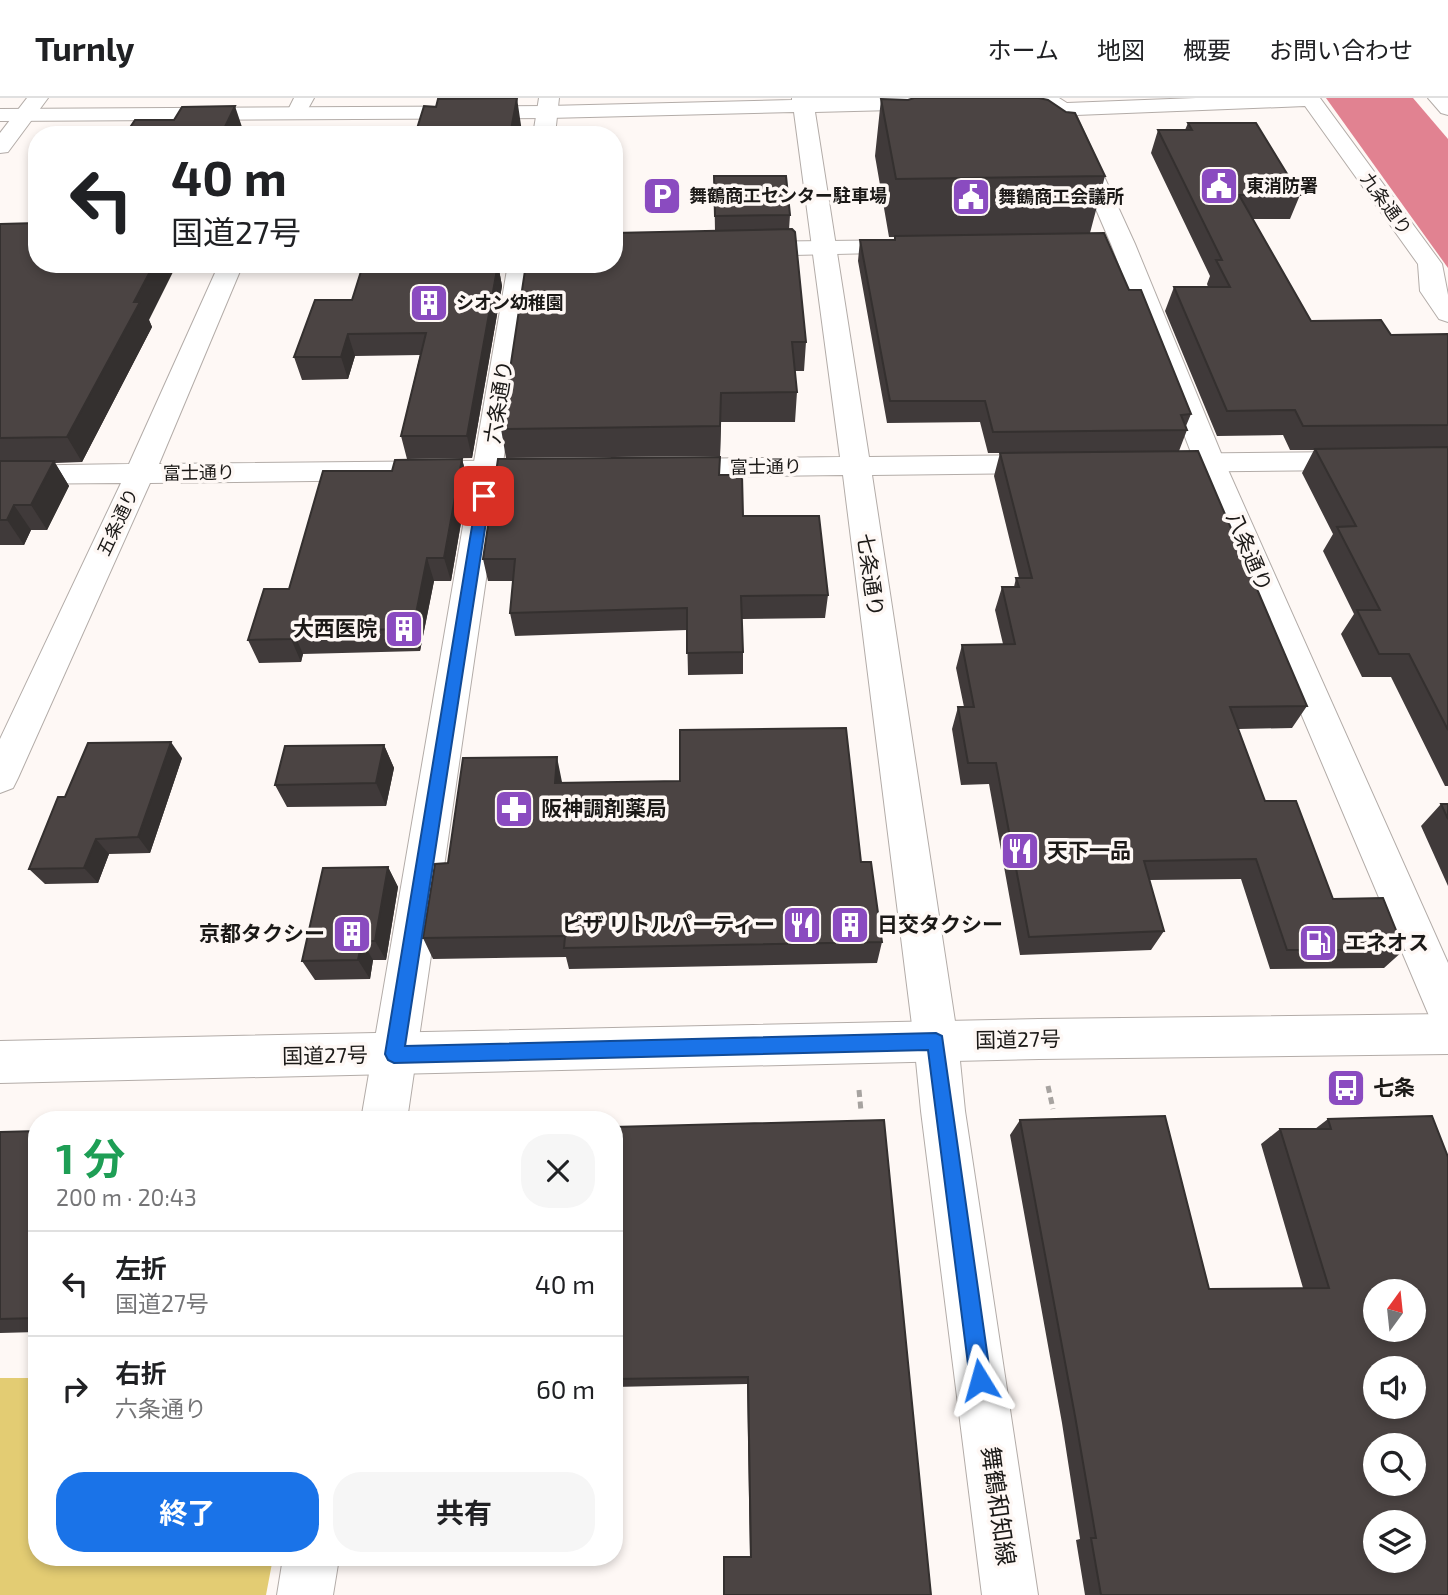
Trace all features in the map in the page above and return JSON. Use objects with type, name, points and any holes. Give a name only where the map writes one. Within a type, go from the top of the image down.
[{"type":"main road","points":[[0,147],[38,98]]},
{"type":"main road","points":[[1438,98],[1448,109]]},
{"type":"main road","name":"九条通り","points":[[1052,102],[1311,100],[1430,264],[1433,291],[1448,314]]},
{"type":"main road","points":[[0,116],[301,105],[1052,102]]},
{"type":"main road","name":"八条通り","points":[[1052,102],[1110,244],[1210,463],[1448,1012]]},
{"type":"main road","name":"七条通り","points":[[803,103],[826,248],[854,466],[936,1041]]},
{"type":"main road","points":[[292,126],[301,105]]},
{"type":"main road","points":[[545,126],[548,105]]},
{"type":"main road","points":[[723,249],[931,246]]},
{"type":"main road","name":"五条通り","points":[[0,778],[140,473],[227,273]]},
{"type":"main road","name":"六条通り","points":[[385,1111],[519,273]]},
{"type":"main road","points":[[1128,463],[1448,460]]},
{"type":"main road","name":"富士通り","points":[[637,468],[1073,464]]},
{"type":"main road","name":"富士通り","points":[[0,475],[569,469]]},
{"type":"main road","name":"国道27号","points":[[0,1062],[936,1041],[1448,1034]]},
{"type":"main road","name":"舞鶴和知線","points":[[936,1041],[943,1111],[1010,1595]]},
{"type":"main road","points":[[305,1595],[310,1566]]},
{"type":"shaded area","points":[[1326,98],[1413,98],[1448,139],[1448,268]]},
{"type":"shaded area","points":[[0,1378],[28,1378],[28,1566],[271,1566],[266,1595],[0,1595]]},
{"type":"building","points":[[517,98],[512,126],[418,126],[424,106],[436,107],[438,99]]},
{"type":"building","points":[[881,99],[1048,100],[1066,112],[1075,113],[1105,176],[896,179]]},
{"type":"building","points":[[235,106],[225,126],[131,126],[135,120],[174,120],[182,107]]},
{"type":"building","points":[[1188,123],[1256,123],[1300,195],[1239,195],[1311,321],[1381,320],[1391,335],[1448,334],[1448,425],[1303,426],[1295,410],[1227,411],[1174,287],[1230,287],[1216,260],[1222,260],[1158,130],[1192,130]]},
{"type":"building","points":[[714,176],[786,176],[790,215],[715,216]]},
{"type":"building","points":[[28,223],[28,273],[149,273],[134,302],[140,302],[67,437],[0,438],[0,224]]},
{"type":"building","points":[[792,229],[795,232],[806,342],[792,342],[797,392],[721,393],[720,426],[501,429],[525,273],[623,273],[623,233]]},
{"type":"building","points":[[1104,233],[1129,290],[1141,290],[1191,414],[1181,415],[1187,430],[993,432],[985,401],[890,401],[860,240],[895,240],[895,236]]},
{"type":"building","points":[[360,273],[496,273],[467,436],[401,436],[426,333],[348,334],[341,357],[294,357],[315,300],[352,300]]},
{"type":"building","points":[[1448,447],[1448,730],[1409,654],[1379,654],[1357,610],[1380,610],[1337,527],[1356,526],[1315,449]]},
{"type":"building","points":[[1198,451],[1307,706],[1230,707],[1265,801],[1296,801],[1333,899],[1383,898],[1404,950],[1287,950],[1256,859],[1144,861],[1164,931],[1029,937],[996,763],[968,763],[958,707],[974,707],[962,645],[1015,644],[1002,587],[1019,587],[1016,578],[1032,578],[1000,453]]},
{"type":"building","points":[[720,457],[719,475],[742,475],[743,516],[819,516],[828,595],[741,596],[743,652],[687,653],[687,608],[510,613],[515,559],[483,559],[498,459]]},
{"type":"building","points":[[462,459],[444,558],[427,558],[413,629],[293,631],[291,639],[248,640],[264,589],[289,589],[323,471],[392,471],[395,460]]},
{"type":"building","points":[[0,461],[54,461],[31,505],[14,505],[7,520],[0,520]]},
{"type":"building","points":[[846,728],[861,862],[871,862],[882,942],[564,948],[565,936],[423,938],[435,864],[448,863],[463,758],[557,757],[555,783],[680,781],[680,730]]},
{"type":"building","points":[[171,742],[138,837],[96,839],[84,868],[29,869],[58,797],[65,797],[88,743]]},
{"type":"building","points":[[384,745],[376,783],[275,785],[285,746]]},
{"type":"building","points":[[1441,804],[1448,804],[1448,819]]},
{"type":"building","points":[[388,867],[375,941],[362,941],[358,960],[302,961],[323,868]]},
{"type":"building","points":[[1165,1116],[1209,1289],[1329,1288],[1280,1129],[1331,1129],[1328,1119],[1432,1116],[1448,1157],[1448,1595],[1101,1595],[1091,1538],[1096,1538],[1020,1120]]},
{"type":"building","points":[[884,1120],[931,1595],[724,1595],[724,1557],[751,1557],[748,1377],[623,1379],[623,1127]]},
{"type":"building","points":[[28,1131],[28,1318],[0,1319],[0,1132]]},
{"type":"place","name":"東消防署","points":[[1219,186]]},
{"type":"place","name":"舞鶴商工センター駐車場","points":[[662,196]]},
{"type":"place","name":"舞鶴商工会議所","points":[[971,197]]},
{"type":"place","name":"シオン幼稚園","points":[[429,303]]},
{"type":"place","name":"大西医院","points":[[404,629]]},
{"type":"place","name":"阪神調剤薬局","points":[[514,809]]},
{"type":"place","name":"天下一品","points":[[1020,851]]},
{"type":"place","name":"ピザ リトルパーティー","points":[[802,925]]},
{"type":"place","name":"日交タクシー","points":[[850,925]]},
{"type":"place","name":"京都タクシー","points":[[352,934]]},
{"type":"place","name":"エネオス","points":[[1318,943]]},
{"type":"place","name":"七条","points":[[1346,1088]]},
{"type":"route","points":[[484,496],[394,1054],[936,1041],[980,1380]]}]
